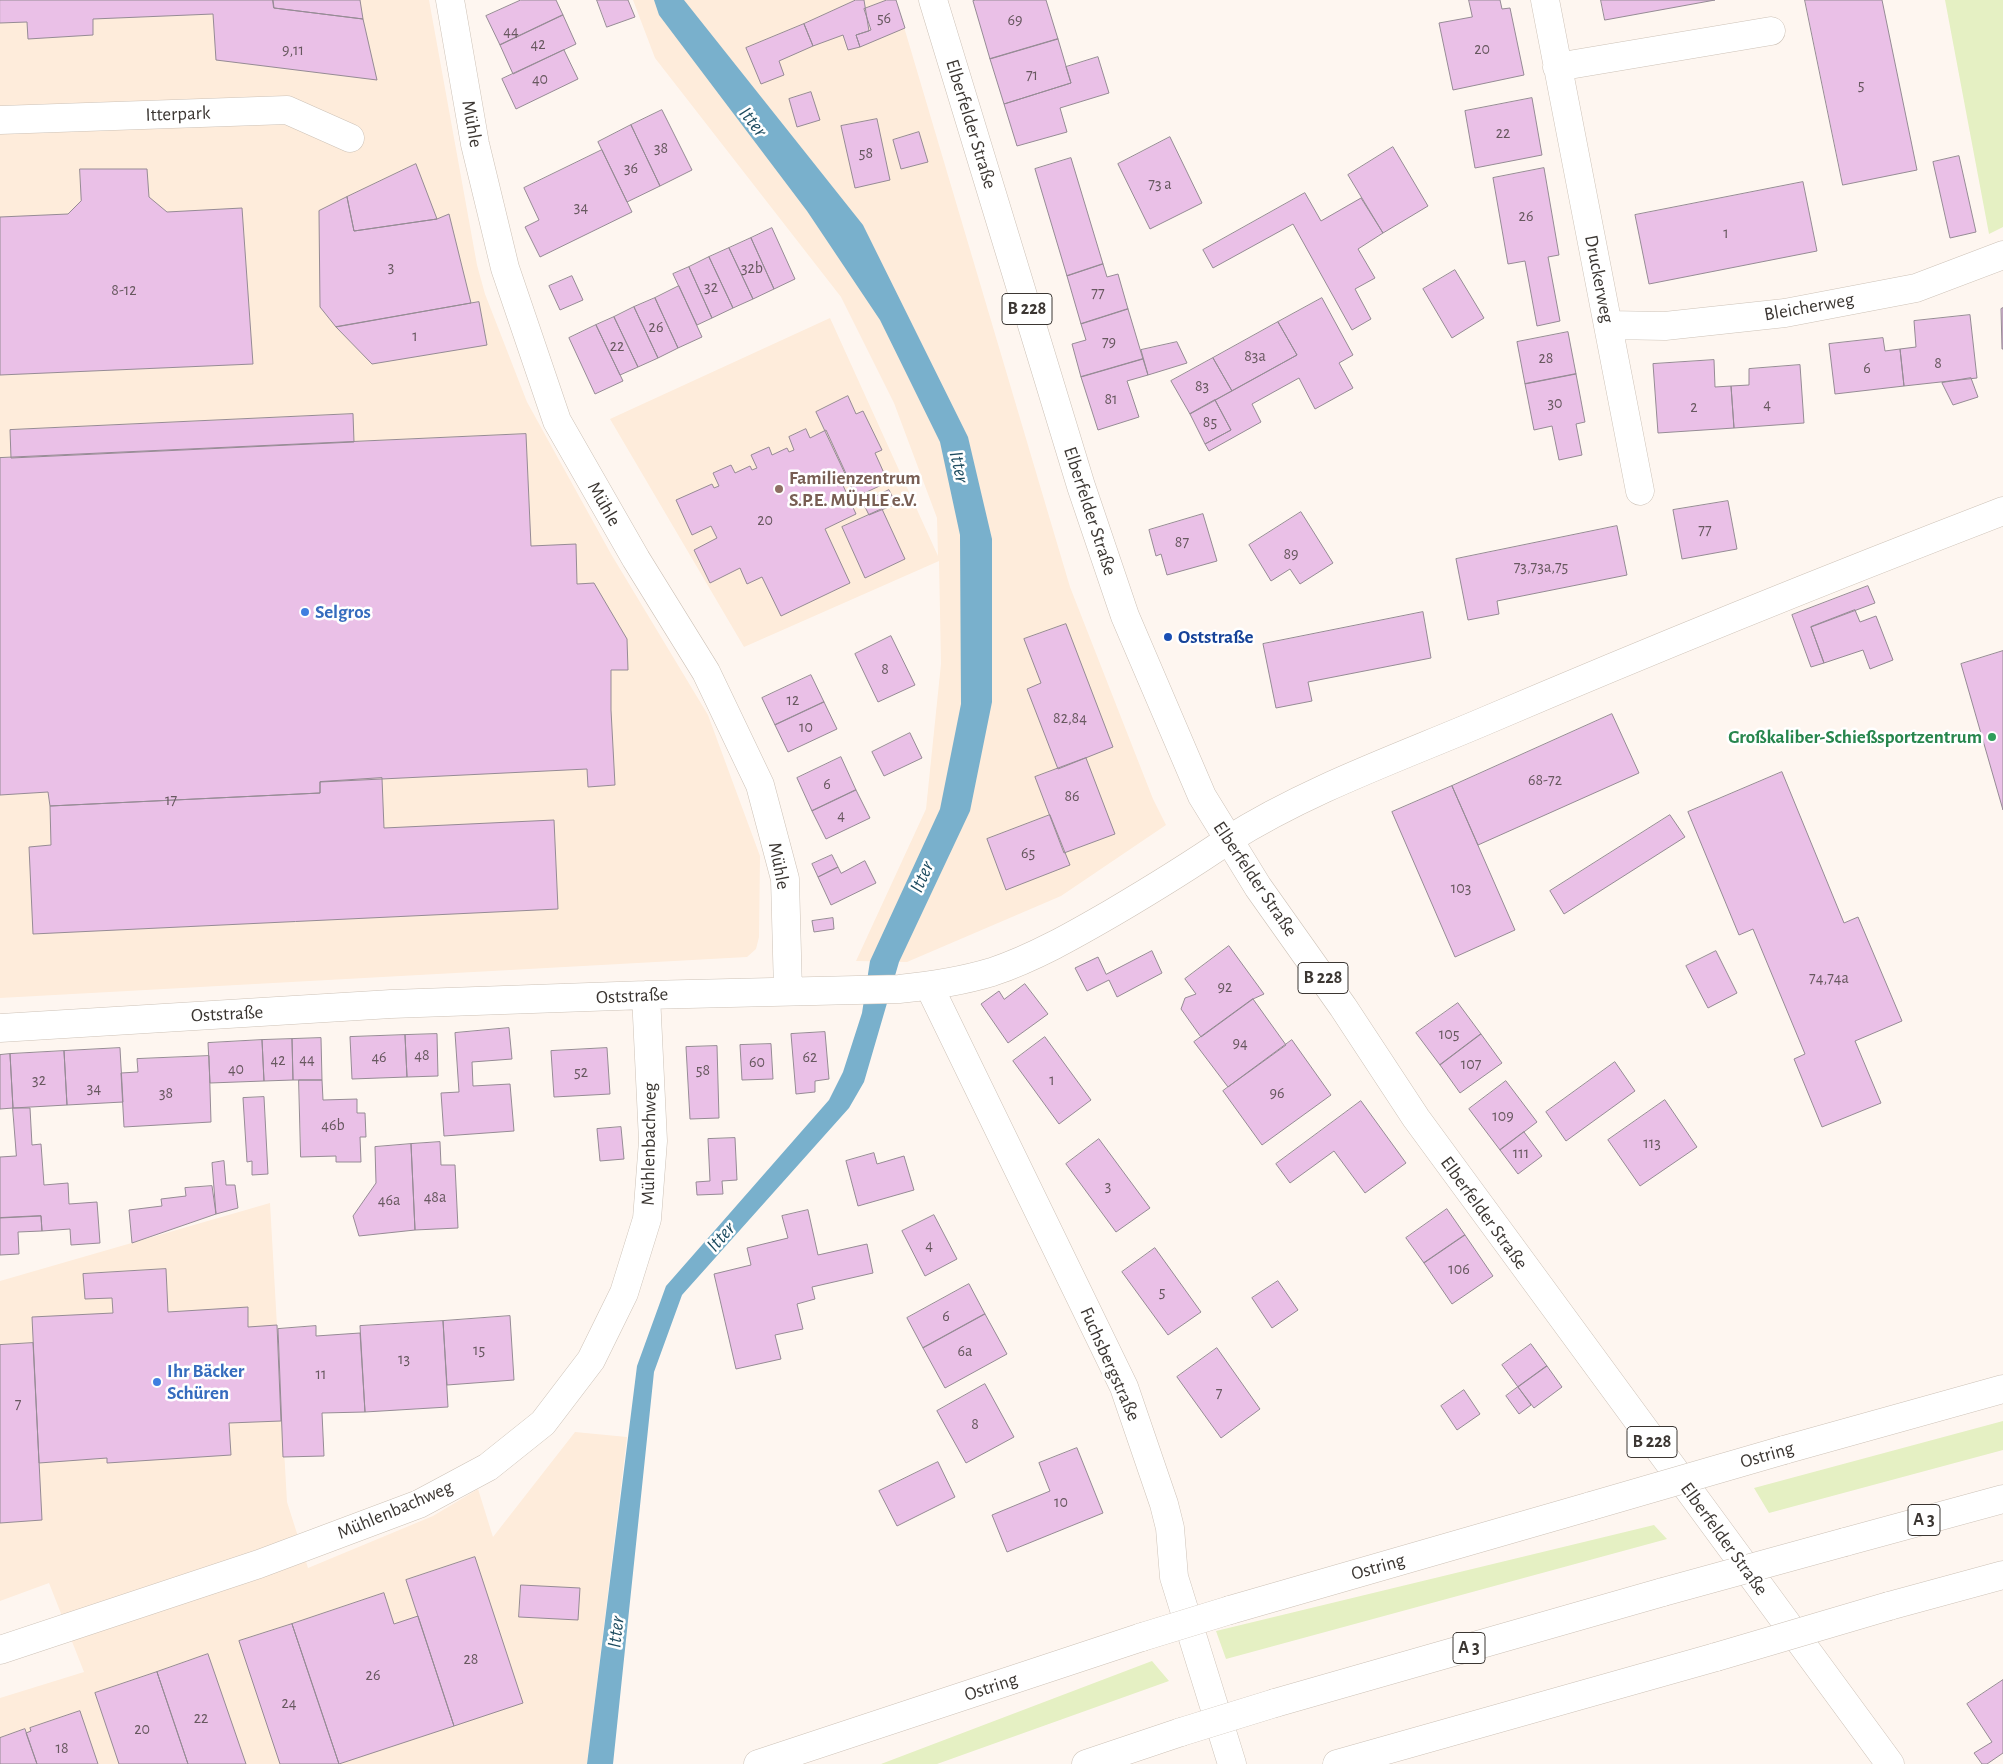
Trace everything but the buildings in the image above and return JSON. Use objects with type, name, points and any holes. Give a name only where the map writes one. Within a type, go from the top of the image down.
[{"type":"main road","name":"Mühle","points":[[450,0],[475,144],[505,268],[557,421],[636,559],[706,672],[760,785],[785,878],[788,991]]},
{"type":"main road","name":"Elberfelder Straße","points":[[933,0],[1078,476],[1125,616],[1192,776],[1228,840],[1343,1007],[1416,1118],[1890,1764]]},
{"type":"main road","name":"Druckerweg","points":[[1544,0],[1640,491]]},
{"type":"main road","points":[[1557,67],[1771,31]]},
{"type":"main road","name":"Itterpark","points":[[0,120],[287,110],[350,138]]},
{"type":"main road","name":"Bleicherweg","points":[[1608,325],[1664,326],[1785,313],[1916,288],[2003,254]]},
{"type":"main road","name":"Oststraße","points":[[0,1028],[391,1004],[899,989],[929,986],[992,972],[1032,956],[1075,934],[1174,876],[1228,840],[1282,808],[1684,637],[2003,511]]},
{"type":"main road","name":"Fuchsbergstraße","points":[[929,986],[1124,1387],[1164,1504],[1170,1528],[1174,1577],[1232,1764]]},
{"type":"main road","name":"Mühlenbachweg","points":[[0,1650],[259,1564],[419,1504],[488,1467],[543,1424],[592,1360],[624,1293],[647,1219],[653,1141],[646,995]]},
{"type":"main road","name":"Ostring","points":[[758,1764],[1142,1637],[1230,1610],[2003,1388]]},
{"type":"main road","name":"A 3","points":[[1086,1764],[1275,1703],[1663,1592],[2003,1499]]},
{"type":"main road","points":[[1337,1764],[1889,1606],[2003,1576]]},
{"type":"shaded area","points":[[0,0],[429,0],[477,265],[485,294],[527,402],[611,554],[708,715],[760,856],[759,937],[756,949],[747,957],[0,998]]},
{"type":"shaded area","points":[[633,0],[896,0],[1070,587],[1153,799],[1166,825],[1061,896],[907,962],[856,961],[926,809],[941,664],[939,561],[744,647],[610,419],[830,318],[938,556],[937,518],[894,403],[841,297],[655,58]]},
{"type":"shaded area","points":[[270,1203],[287,1502],[308,1568],[433,1516],[478,1489],[493,1537],[575,1432],[627,1437],[587,1764],[0,1764],[0,1698],[84,1672],[49,1583],[0,1601],[0,1281]]},
{"type":"green space","points":[[1945,0],[2003,0],[2003,227],[1989,234]]},
{"type":"green space","points":[[2003,1421],[2003,1450],[1769,1513],[1754,1488]]},
{"type":"green space","points":[[1654,1525],[1667,1539],[1226,1659],[1216,1631]]},
{"type":"green space","points":[[1152,1661],[1169,1681],[937,1764],[881,1764]]},
{"type":"water","name":"Itter","points":[[654,0],[684,0],[863,225],[968,437],[992,539],[992,702],[970,811],[899,962],[864,1082],[849,1108],[682,1295],[654,1372],[613,1764],[587,1764],[637,1366],[666,1286],[829,1100],[843,1072],[862,1013],[870,961],[940,809],[961,704],[960,535],[940,442],[880,320],[807,211],[659,15]]},
{"type":"place","name":"Familienzentrum S.P.E. MÜHLE e.V.","points":[[779,489]]},
{"type":"place","name":"Selgros","points":[[305,612]]},
{"type":"place","name":"Oststraße","points":[[1168,637]]},
{"type":"place","name":"Großkaliber-Schießsportzentrum","points":[[1992,737]]},
{"type":"place","name":"Ihr Bäcker Schüren","points":[[157,1382]]}]
